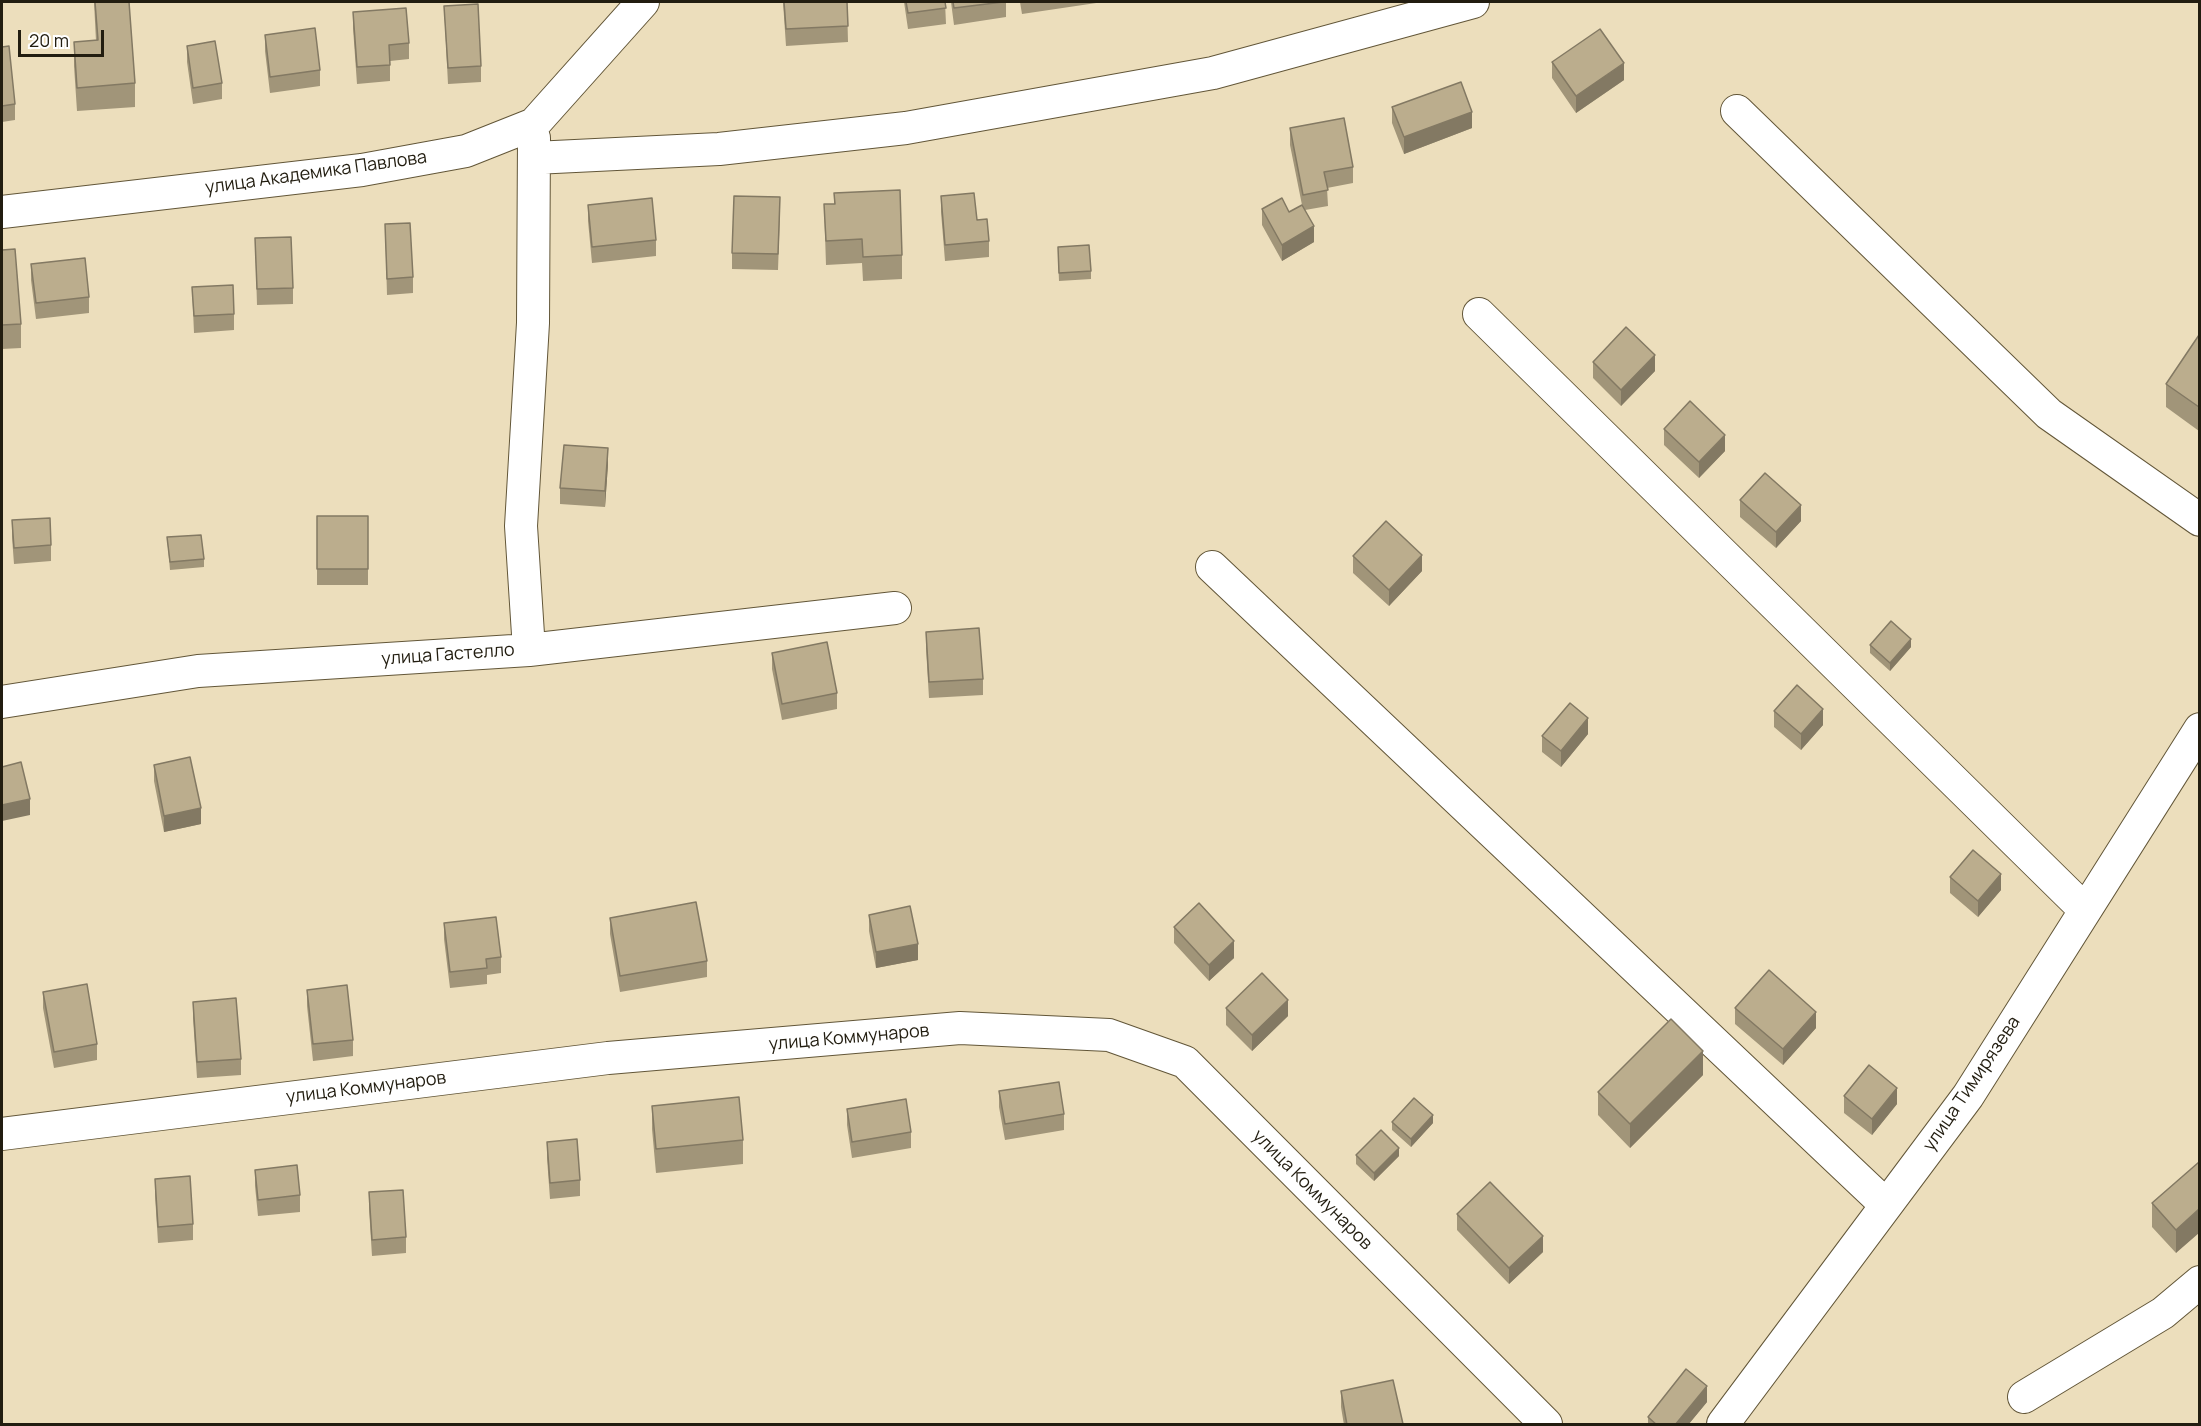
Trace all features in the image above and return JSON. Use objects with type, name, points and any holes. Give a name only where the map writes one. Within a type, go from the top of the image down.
[{"type":"street","name":"улица Академика Павлова","points":[[2,212],[362,170],[466,151],[534,124],[643,2]]},
{"type":"street","points":[[534,158],[719,149],[906,128],[1213,73],[1473,2]]},
{"type":"street","points":[[1737,111],[2049,414],[2199,520]]},
{"type":"street","points":[[529,650],[521,526],[533,323],[534,124]]},
{"type":"street","points":[[1479,314],[2084,909]]},
{"type":"street","points":[[1212,567],[1886,1205]]},
{"type":"street","name":"улица Гастелло","points":[[2,702],[198,670],[529,650],[895,608]]},
{"type":"street","name":"улица Тимирязева","points":[[1723,1425],[1968,1096],[2199,729]]},
{"type":"street","name":"улица Коммунаров","points":[[2,1134],[632,1056],[960,1028],[1109,1035],[1185,1062],[1546,1425]]},
{"type":"street","points":[[2024,1397],[2163,1313],[2199,1282]]},
{"type":"building","points":[[95,2],[129,2],[135,83],[77,88],[74,42],[98,40]]},
{"type":"building","points":[[784,2],[847,2],[848,26],[786,29]]},
{"type":"building","points":[[906,2],[945,2],[946,8],[908,13]]},
{"type":"building","points":[[953,2],[1003,2],[954,8]]},
{"type":"building","points":[[478,4],[481,66],[448,68],[444,6]]},
{"type":"building","points":[[406,8],[409,43],[389,45],[390,65],[357,67],[353,12]]},
{"type":"building","points":[[315,28],[320,70],[270,77],[265,35]]},
{"type":"building","points":[[1600,29],[1624,63],[1576,96],[1552,62]]},
{"type":"building","points":[[215,41],[222,83],[193,88],[187,46]]},
{"type":"building","points":[[9,46],[15,104],[2,106],[2,47]]},
{"type":"building","points":[[1461,82],[1472,112],[1404,137],[1392,107]]},
{"type":"building","points":[[1344,118],[1353,167],[1324,172],[1328,190],[1303,195],[1290,128]]},
{"type":"building","points":[[900,190],[902,255],[863,257],[862,239],[826,241],[824,204],[835,204],[834,193]]},
{"type":"building","points":[[974,193],[977,220],[987,219],[989,241],[945,245],[941,196]]},
{"type":"building","points":[[734,196],[780,197],[778,254],[732,253]]},
{"type":"building","points":[[652,198],[656,240],[592,247],[588,205]]},
{"type":"building","points":[[1282,198],[1289,212],[1302,205],[1314,226],[1282,245],[1262,209]]},
{"type":"building","points":[[410,223],[413,277],[387,279],[385,224]]},
{"type":"building","points":[[291,237],[293,288],[257,289],[255,238]]},
{"type":"building","points":[[1089,245],[1091,271],[1059,273],[1058,247]]},
{"type":"building","points":[[15,249],[21,324],[2,325],[2,250]]},
{"type":"building","points":[[85,258],[89,297],[36,303],[31,264]]},
{"type":"building","points":[[233,285],[234,314],[194,316],[192,287]]},
{"type":"building","points":[[1626,327],[1655,355],[1621,390],[1593,362]]},
{"type":"building","points":[[2199,335],[2199,407],[2166,384]]},
{"type":"building","points":[[1690,401],[1725,435],[1699,462],[1664,429]]},
{"type":"building","points":[[564,445],[608,448],[605,491],[560,488]]},
{"type":"building","points":[[1765,473],[1801,505],[1776,532],[1740,500]]},
{"type":"building","points":[[317,516],[368,516],[368,569],[317,569]]},
{"type":"building","points":[[50,518],[51,545],[14,548],[12,520]]},
{"type":"building","points":[[1386,521],[1422,555],[1389,590],[1353,556]]},
{"type":"building","points":[[201,535],[204,559],[170,562],[167,537]]},
{"type":"building","points":[[1891,621],[1911,639],[1890,663],[1870,645]]},
{"type":"building","points":[[979,628],[983,679],[929,682],[926,632]]},
{"type":"building","points":[[827,642],[837,693],[782,704],[772,653]]},
{"type":"building","points":[[1797,685],[1823,709],[1801,734],[1774,711]]},
{"type":"building","points":[[1570,703],[1588,718],[1561,751],[1542,736]]},
{"type":"building","points":[[190,757],[201,808],[164,816],[154,765]]},
{"type":"building","points":[[21,762],[30,799],[2,805],[2,767]]},
{"type":"building","points":[[1973,850],[2001,874],[1978,901],[1950,877]]},
{"type":"building","points":[[696,902],[707,961],[620,976],[610,918]]},
{"type":"building","points":[[1199,903],[1234,941],[1209,965],[1174,927]]},
{"type":"building","points":[[910,906],[918,944],[876,952],[869,915]]},
{"type":"building","points":[[496,917],[501,957],[486,959],[487,968],[450,972],[444,923]]},
{"type":"building","points":[[1769,970],[1816,1012],[1783,1049],[1735,1008]]},
{"type":"building","points":[[1262,973],[1288,1000],[1252,1035],[1226,1008]]},
{"type":"building","points":[[87,984],[97,1044],[54,1052],[43,992]]},
{"type":"building","points":[[347,985],[353,1040],[313,1044],[307,990]]},
{"type":"building","points":[[236,998],[241,1059],[197,1062],[193,1002]]},
{"type":"building","points":[[1671,1019],[1703,1051],[1630,1124],[1598,1092]]},
{"type":"building","points":[[1869,1065],[1897,1088],[1872,1119],[1844,1096]]},
{"type":"building","points":[[1059,1082],[1064,1114],[1005,1124],[999,1091]]},
{"type":"building","points":[[739,1097],[743,1140],[656,1149],[652,1106]]},
{"type":"building","points":[[1414,1098],[1433,1115],[1411,1139],[1392,1122]]},
{"type":"building","points":[[906,1099],[911,1132],[852,1142],[847,1109]]},
{"type":"building","points":[[1381,1130],[1399,1148],[1374,1173],[1356,1155]]},
{"type":"building","points":[[577,1139],[580,1180],[550,1183],[547,1142]]},
{"type":"building","points":[[2199,1162],[2199,1209],[2176,1230],[2152,1203]]},
{"type":"building","points":[[297,1165],[300,1195],[258,1200],[255,1170]]},
{"type":"building","points":[[190,1176],[193,1224],[158,1227],[155,1179]]},
{"type":"building","points":[[1490,1182],[1543,1236],[1509,1268],[1457,1214]]},
{"type":"building","points":[[403,1190],[406,1237],[372,1240],[369,1192]]},
{"type":"building","points":[[1686,1369],[1707,1386],[1675,1425],[1657,1425],[1648,1417]]},
{"type":"building","points":[[1393,1380],[1403,1424],[1347,1425],[1341,1391]]}]
